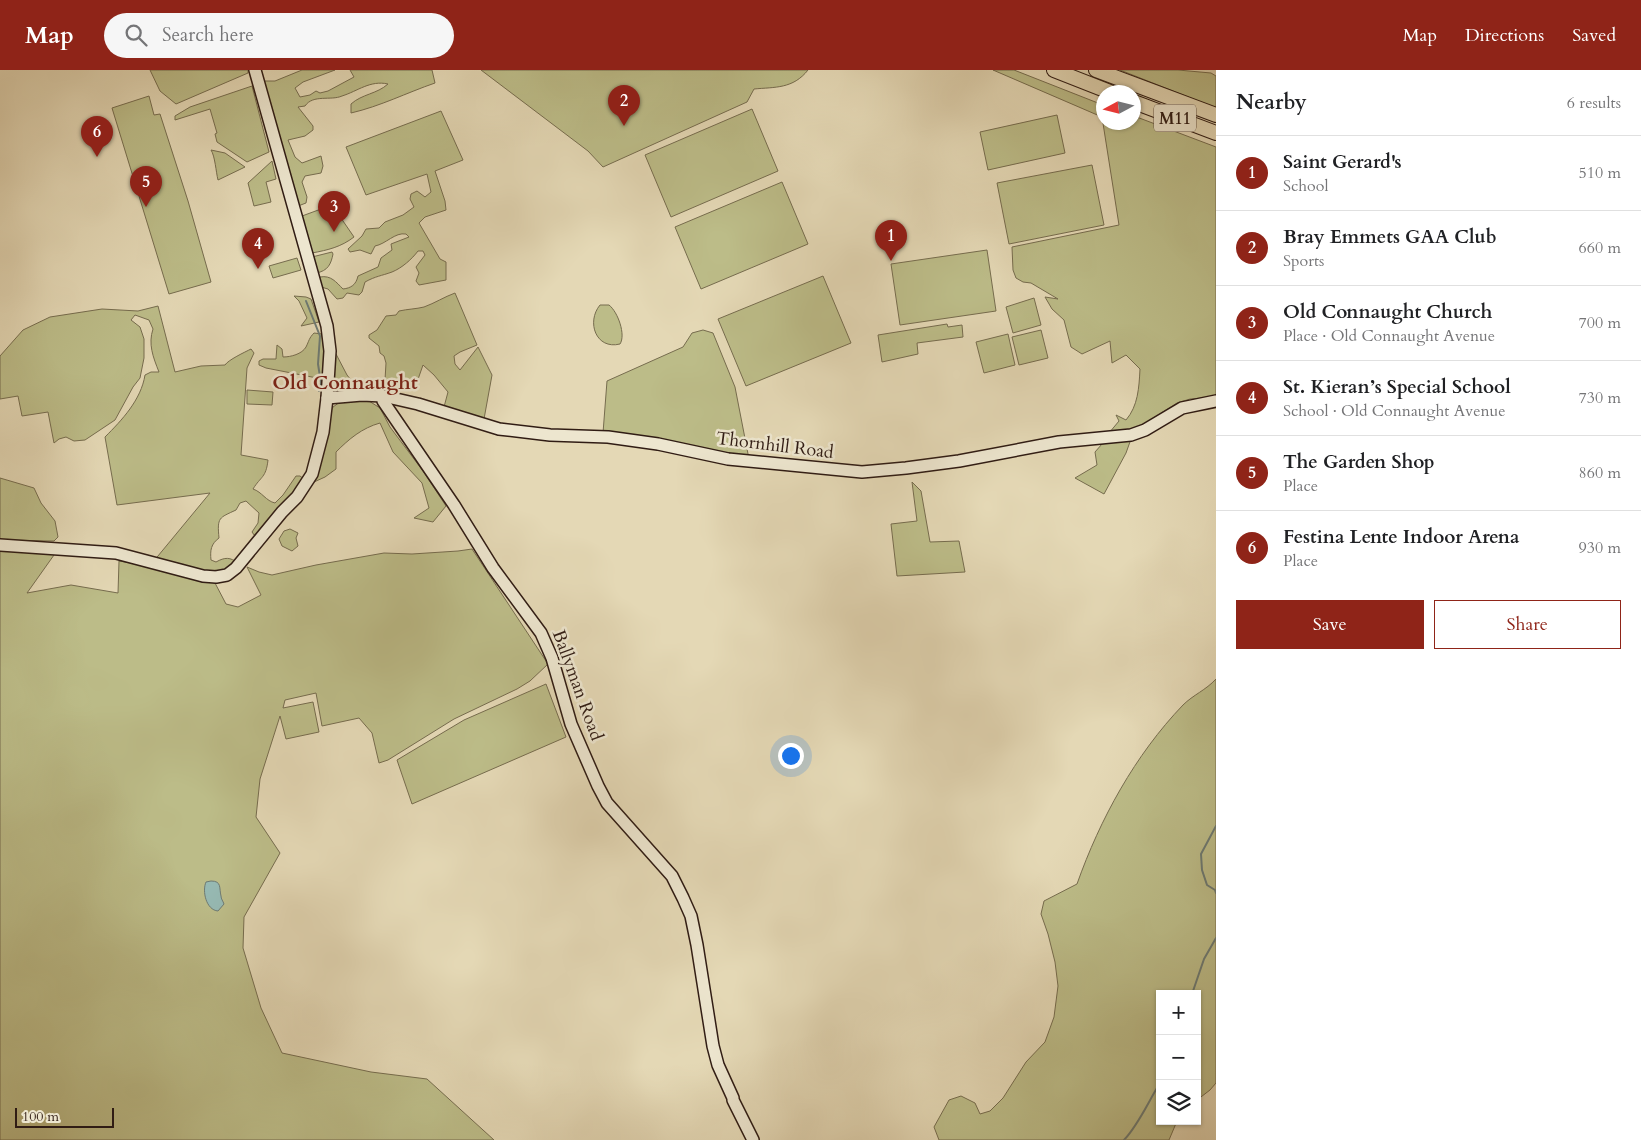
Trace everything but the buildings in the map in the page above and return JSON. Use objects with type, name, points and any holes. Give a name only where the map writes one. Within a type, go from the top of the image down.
[{"type":"highway","points":[[1054,70],[1096,86]]},
{"type":"highway","name":"M11","points":[[1096,70],[1216,115]]},
{"type":"highway","name":"M11","points":[[1141,105],[1216,133]]},
{"type":"street","points":[[0,545],[116,553],[203,576],[216,577],[227,575],[244,560],[307,483],[315,466],[324,432],[330,351],[327,326],[255,70]]},
{"type":"street","name":"Thornhill Road","points":[[327,398],[362,395],[383,396],[499,429],[550,435],[608,437],[658,444],[728,459],[862,472],[959,461],[1060,442],[1131,435],[1144,430],[1182,408],[1216,401]]},
{"type":"street","name":"Ballyman Road","points":[[383,396],[383,401],[449,498],[493,568],[541,633],[549,651],[570,724],[607,803],[672,876],[683,898],[691,916],[713,1046],[718,1065],[753,1140]]},
{"type":"green space","points":[[150,70],[248,70],[248,73],[176,104],[160,91]]},
{"type":"green space","points":[[302,70],[335,70],[303,82],[295,88],[300,97],[310,95],[316,91],[320,93],[328,91],[354,77],[350,70],[432,70],[435,83],[351,113],[351,104],[388,84],[375,83],[348,94],[313,100],[305,106],[298,107],[313,126],[313,130],[305,136],[288,140],[295,157],[302,163],[321,156],[323,166],[321,173],[305,176],[302,182],[307,197],[306,203],[298,206],[262,81],[275,81]]},
{"type":"green space","points":[[481,70],[808,70],[790,84],[754,89],[747,102],[603,167],[588,151]]},
{"type":"green space","points":[[993,70],[1014,70],[1096,102],[1096,114]]},
{"type":"green space","points":[[1120,70],[1178,70],[1211,73],[1216,76],[1216,108]]},
{"type":"green space","points":[[252,86],[269,152],[247,162],[217,142],[215,134],[217,133],[210,109],[175,120],[175,116],[190,107]]},
{"type":"green space","points":[[149,96],[154,115],[160,114],[188,201],[211,282],[169,294],[112,108]]},
{"type":"green space","points":[[752,109],[778,171],[671,217],[645,155]]},
{"type":"green space","points":[[441,111],[463,160],[435,171],[446,210],[425,217],[419,223],[440,259],[446,262],[446,280],[419,285],[416,281],[419,273],[416,267],[425,255],[423,251],[418,251],[399,268],[365,282],[359,295],[347,293],[343,298],[337,299],[328,289],[321,287],[318,280],[320,277],[330,278],[343,289],[346,289],[354,284],[358,276],[378,267],[381,258],[392,250],[391,244],[409,237],[406,234],[394,236],[375,246],[371,254],[360,250],[350,252],[348,249],[362,236],[366,229],[379,228],[385,222],[403,215],[414,207],[410,199],[411,194],[417,191],[425,197],[431,192],[427,174],[366,195],[346,147]]},
{"type":"green space","points":[[1057,115],[1065,153],[988,170],[980,132]]},
{"type":"green space","points":[[1141,119],[1216,147],[1216,397],[1190,399],[1177,403],[1139,427],[1109,433],[1119,421],[1116,415],[1126,420],[1133,409],[1138,390],[1140,369],[1126,355],[1112,363],[1110,341],[1082,354],[1071,347],[1064,320],[1052,309],[1045,297],[1058,299],[1031,283],[1023,282],[1016,278],[1013,270],[1012,247],[1119,225],[1104,130],[1141,130]]},
{"type":"green space","points":[[211,150],[225,153],[245,167],[218,180]]},
{"type":"green space","points":[[272,161],[276,179],[266,182],[271,202],[254,206],[248,183]]},
{"type":"green space","points":[[1092,165],[1104,225],[1009,244],[997,183]]},
{"type":"green space","points":[[782,182],[808,244],[701,289],[675,227]]},
{"type":"green space","points":[[332,205],[354,237],[334,248],[312,253],[302,216]]},
{"type":"green space","points":[[987,250],[996,311],[900,325],[891,264]]},
{"type":"green space","points":[[332,252],[332,258],[328,267],[316,273],[312,257]]},
{"type":"green space","points":[[297,258],[301,270],[273,278],[269,266]]},
{"type":"green space","points":[[823,276],[851,343],[746,386],[718,319]]},
{"type":"green space","points":[[455,293],[477,345],[454,356],[455,364],[460,370],[478,347],[492,375],[484,419],[444,407],[448,392],[423,365],[416,385],[385,380],[386,363],[384,356],[380,353],[379,346],[369,338],[369,335],[377,330],[386,316],[396,315],[399,311],[424,307]]},
{"type":"green space","points":[[294,296],[311,299],[319,322],[301,326],[307,318],[299,301]]},
{"type":"green space","points":[[1034,298],[1041,325],[1013,333],[1006,307]]},
{"type":"green space","points":[[600,305],[609,305],[615,313],[622,330],[620,344],[612,345],[599,339],[594,326],[594,319]]},
{"type":"green space","points":[[158,306],[175,372],[201,366],[225,365],[251,349],[254,353],[247,368],[241,455],[268,460],[264,474],[253,489],[275,503],[296,476],[304,479],[277,511],[257,539],[252,532],[258,523],[259,513],[246,501],[240,503],[236,510],[220,519],[218,526],[219,538],[212,548],[211,560],[216,562],[227,558],[238,563],[217,574],[153,562],[210,493],[117,505],[105,437],[124,417],[135,401],[145,375],[151,372],[159,372],[152,350],[153,329],[149,320],[135,315],[131,320],[140,327],[144,339],[144,358],[140,378],[115,420],[85,440],[74,441],[66,437],[54,443],[48,412],[22,416],[18,396],[0,399],[0,356],[23,330],[50,317],[102,309],[138,311]]},
{"type":"green space","points":[[947,324],[948,327],[962,325],[963,337],[917,343],[918,354],[882,362],[878,335]]},
{"type":"green space","points":[[703,330],[713,333],[735,387],[749,459],[603,433],[607,381],[683,347],[692,333]]},
{"type":"green space","points":[[1041,330],[1048,358],[1019,365],[1012,337]]},
{"type":"green space","points":[[314,333],[322,334],[324,353],[322,379],[259,365],[259,361],[263,359],[276,359],[277,345],[282,349],[283,357],[299,353],[306,347]]},
{"type":"green space","points":[[1008,334],[1015,365],[984,373],[976,342]]},
{"type":"green space","points":[[336,354],[347,375],[359,390],[338,392],[333,386],[334,356]]},
{"type":"green space","points":[[247,390],[273,392],[272,405],[247,404]]},
{"type":"green space","points":[[354,399],[369,401],[380,408],[390,427],[446,506],[433,522],[414,518],[429,508],[422,483],[393,452],[380,423],[356,434],[336,452],[336,469],[314,482],[325,446],[330,413],[333,407],[340,402]]},
{"type":"green space","points":[[1131,439],[1126,453],[1104,494],[1075,478],[1097,465],[1095,452],[1102,444]]},
{"type":"green space","points":[[0,478],[34,488],[41,503],[55,521],[58,537],[54,541],[0,540]]},
{"type":"green space","points":[[912,482],[921,491],[930,542],[959,541],[965,572],[897,576],[891,524],[917,521]]},
{"type":"green space","points":[[290,529],[298,533],[296,538],[298,546],[292,551],[282,546],[279,539],[284,531]]},
{"type":"green space","points":[[0,548],[55,551],[27,593],[71,585],[118,593],[119,561],[150,566],[215,583],[226,604],[238,607],[261,595],[247,567],[272,575],[384,553],[412,554],[472,549],[548,664],[530,681],[517,689],[454,719],[388,760],[379,763],[372,733],[359,718],[322,726],[316,693],[285,700],[283,708],[313,702],[319,732],[286,739],[280,716],[260,779],[256,817],[280,853],[244,917],[243,948],[261,1008],[282,1053],[371,1072],[427,1079],[494,1140],[0,1140]]},
{"type":"green space","points":[[1216,679],[1216,1083],[1201,1097],[1201,990],[1156,990],[1156,1125],[1175,1125],[1169,1140],[939,1140],[934,1127],[949,1100],[961,1096],[975,1103],[980,1114],[990,1111],[1003,1098],[1026,1062],[1045,1042],[1054,1017],[1058,986],[1055,962],[1041,914],[1044,901],[1077,884],[1108,812],[1134,766],[1183,705]]},
{"type":"green space","points":[[546,684],[566,737],[412,804],[397,760],[464,720]]},
{"type":"water","points":[[206,882],[217,882],[224,904],[218,911],[210,907],[206,900]]},
{"type":"waterway","points":[[306,301],[320,336],[318,364],[321,383],[319,391]]},
{"type":"waterway","points":[[1216,826],[1201,854],[1202,870],[1207,885],[1215,890],[1216,893]]},
{"type":"waterway","points":[[1193,990],[1204,959],[1216,938]]},
{"type":"waterway","points":[[1124,1140],[1139,1120],[1156,1090]]},
{"type":"place","name":"Bray Emmets GAA Club","points":[[624,126]]},
{"type":"place","name":"Festina Lente Indoor Arena","points":[[97,157]]},
{"type":"place","name":"The Garden Shop","points":[[146,207]]},
{"type":"place","name":"Old Connaught Church","points":[[334,232]]},
{"type":"place","name":"Saint Gerard's","points":[[891,261]]},
{"type":"place","name":"St. Kieran’s Special School","points":[[258,269]]},
{"type":"district","name":"Old Connaught","points":[[345,382]]}]
